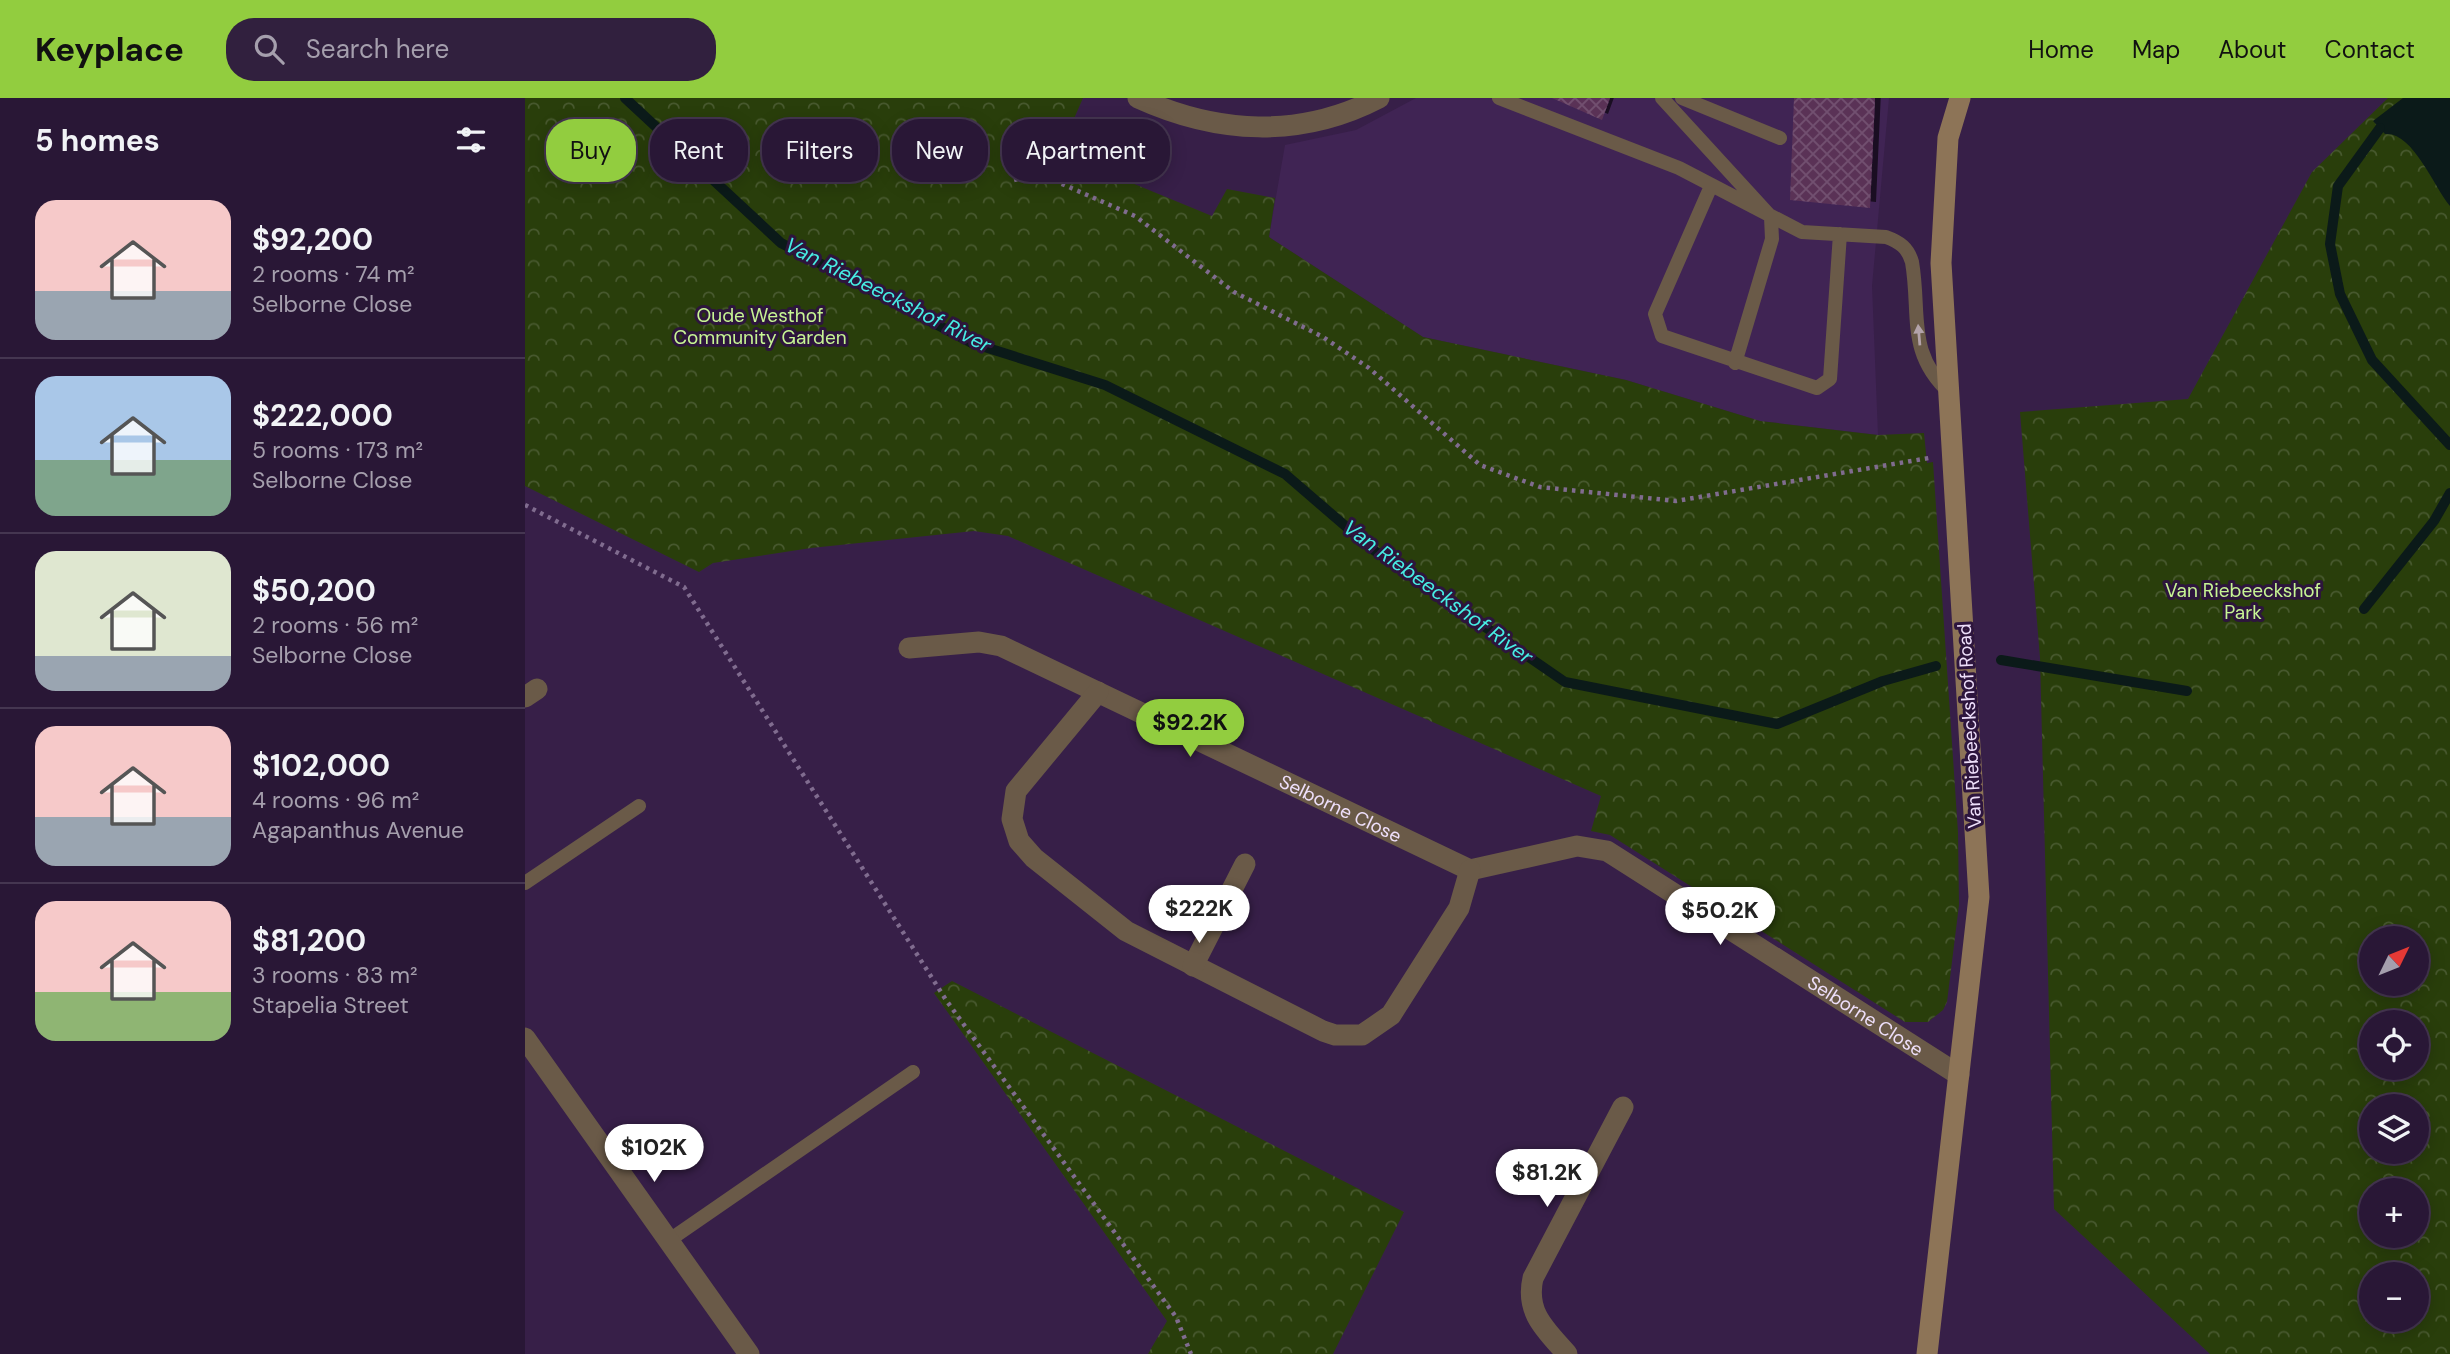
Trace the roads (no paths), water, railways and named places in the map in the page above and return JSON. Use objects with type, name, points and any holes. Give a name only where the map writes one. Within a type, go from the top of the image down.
[{"type":"street","points":[[1138,98],[1213,124],[1266,128],[1313,122],[1379,98]]},
{"type":"street","name":"Van Riebeeckshof Road","points":[[1927,1354],[1979,897],[1941,263],[1948,138],[1960,98]]},
{"type":"street","name":"Selborne Close","points":[[909,648],[990,643],[1470,870],[1577,846],[1607,851],[1959,1075]]},
{"type":"street","points":[[1098,692],[1023,780],[1013,805],[1014,830],[1019,841],[1034,858],[1126,931],[1323,1031],[1335,1035],[1362,1035],[1391,1015],[1459,908],[1470,870]]},
{"type":"street","points":[[1193,966],[1245,864]]},
{"type":"street","points":[[525,1038],[749,1354]]},
{"type":"street","points":[[1567,1354],[1536,1319],[1530,1300],[1533,1278],[1623,1107]]},
{"type":"lane","points":[[1499,98],[1679,168],[1802,232],[1886,237],[1897,241],[1910,254],[1922,356],[1936,380],[1950,393]]},
{"type":"lane","points":[[1662,98],[1771,217],[1772,239],[1735,362]]},
{"type":"lane","points":[[1682,98],[1780,138]]},
{"type":"lane","points":[[1710,186],[1655,314],[1662,337],[1817,388],[1826,384],[1830,379],[1840,234]]},
{"type":"lane","points":[[525,883],[639,806]]},
{"type":"lane","points":[[668,1241],[913,1072]]},
{"type":"waterway","name":"Van Riebeeckshof River","points":[[625,98],[781,243],[972,343],[1105,385],[1285,474],[1372,549],[1565,682],[1777,724],[1883,681],[1936,666]]},
{"type":"waterway","points":[[2380,128],[2338,186],[2330,244],[2340,294],[2372,360],[2450,445]]},
{"type":"waterway","points":[[2364,609],[2434,521],[2450,493]]},
{"type":"waterway","name":"Van Riebeeckshof River","points":[[2001,660],[2187,691]]},
{"type":"park label","name":"Oude Westhof Community Garden","points":[[760,326]]},
{"type":"park label","name":"Van Riebeeckshof Park","points":[[2243,601]]}]
